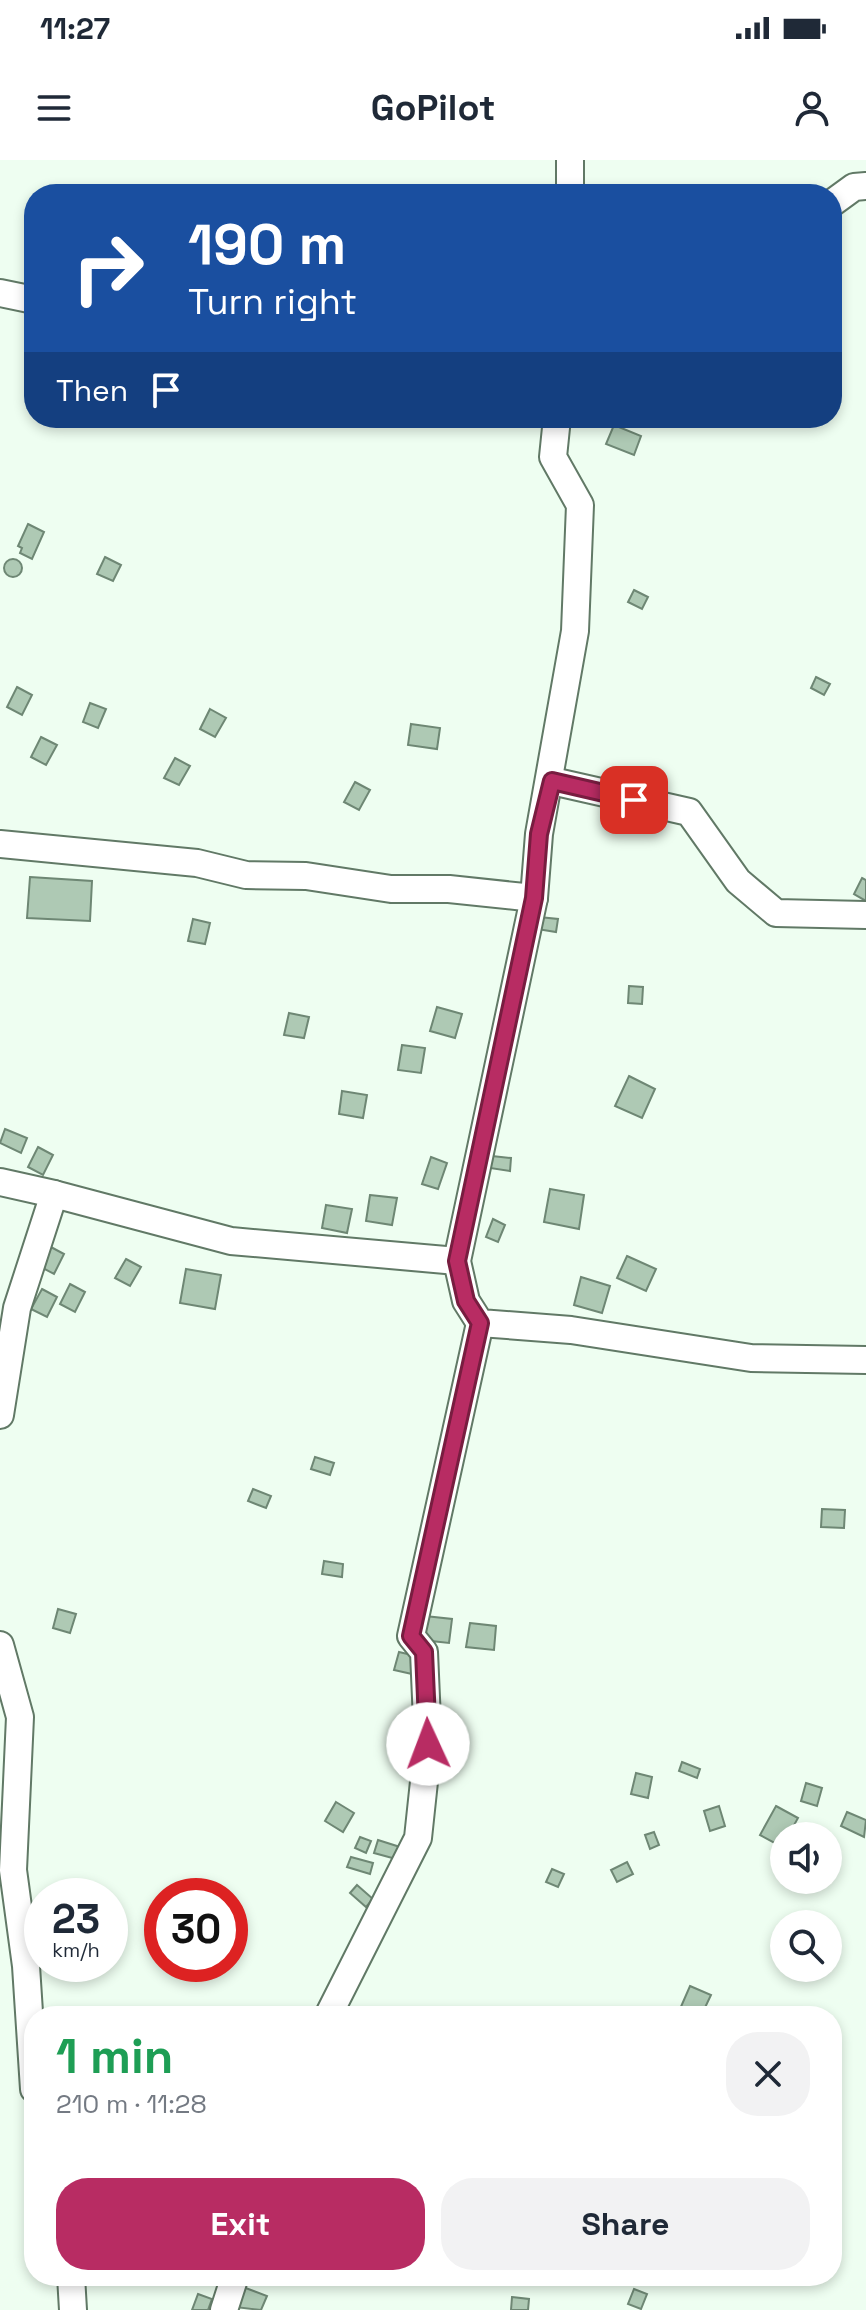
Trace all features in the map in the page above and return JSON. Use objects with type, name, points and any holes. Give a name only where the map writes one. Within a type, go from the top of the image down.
[{"type":"street","points":[[570,160],[570,184]]},
{"type":"street","points":[[842,196],[854,187],[866,186]]},
{"type":"street","points":[[0,293],[24,298]]},
{"type":"street","points":[[331,2006],[337,1990],[418,1838],[428,1744],[424,1652],[411,1636],[480,1323],[466,1301],[457,1261],[534,898],[539,834],[552,781],[555,736],[575,631],[580,505],[553,457],[556,428]]},
{"type":"street","points":[[552,781],[689,812],[738,881],[776,913],[866,915]]},
{"type":"street","points":[[0,844],[182,861],[246,875],[306,876],[391,889],[449,889],[534,898]]},
{"type":"street","points":[[0,1182],[231,1241],[457,1261]]},
{"type":"street","points":[[0,1415],[17,1308],[54,1194]]},
{"type":"street","points":[[480,1323],[571,1330],[751,1358],[866,1360]]},
{"type":"street","points":[[0,1645],[20,1717],[13,1870],[29,2006]]},
{"type":"street","points":[[72,2286],[73,2310]]},
{"type":"street","points":[[224,2310],[232,2286]]},
{"type":"building","points":[[613,428],[641,436],[634,455],[606,444]]},
{"type":"building","points":[[28,524],[44,532],[32,559],[20,553],[22,548],[18,546]]},
{"type":"building","points":[[105,557],[121,565],[113,581],[97,574]]},
{"type":"building","points":[[13,559],[22,568],[13,577],[4,568]]},
{"type":"building","points":[[634,590],[648,597],[642,609],[628,602]]},
{"type":"building","points":[[816,677],[830,684],[824,695],[811,688]]},
{"type":"building","points":[[17,687],[32,695],[22,715],[7,707]]},
{"type":"building","points":[[90,703],[106,709],[98,728],[83,722]]},
{"type":"building","points":[[210,709],[226,718],[215,737],[200,729]]},
{"type":"building","points":[[411,724],[440,728],[437,749],[408,745]]},
{"type":"building","points":[[41,737],[57,745],[46,765],[31,757]]},
{"type":"building","points":[[175,758],[190,766],[179,785],[164,778]]},
{"type":"building","points":[[355,782],[370,790],[359,810],[344,802]]},
{"type":"building","points":[[30,877],[92,881],[90,921],[27,918]]},
{"type":"building","points":[[862,878],[866,880],[866,901],[854,894]]},
{"type":"building","points":[[539,917],[558,919],[556,932],[537,929]]},
{"type":"building","points":[[193,919],[210,923],[205,944],[188,941]]},
{"type":"building","points":[[629,986],[643,987],[642,1004],[628,1003]]},
{"type":"building","points":[[437,1007],[462,1014],[455,1038],[430,1031]]},
{"type":"building","points":[[289,1013],[309,1017],[304,1038],[284,1035]]},
{"type":"building","points":[[402,1045],[425,1048],[421,1073],[398,1070]]},
{"type":"building","points":[[629,1076],[655,1089],[642,1118],[615,1106]]},
{"type":"building","points":[[342,1091],[367,1095],[363,1118],[339,1114]]},
{"type":"building","points":[[5,1129],[27,1138],[21,1153],[0,1143]]},
{"type":"building","points":[[38,1147],[53,1155],[43,1175],[28,1167]]},
{"type":"building","points":[[492,1156],[511,1158],[510,1171],[490,1168]]},
{"type":"building","points":[[431,1157],[447,1163],[438,1189],[422,1184]]},
{"type":"building","points":[[550,1189],[584,1195],[579,1229],[544,1222]]},
{"type":"building","points":[[370,1195],[397,1198],[392,1225],[366,1221]]},
{"type":"building","points":[[326,1205],[352,1209],[347,1233],[322,1228]]},
{"type":"building","points":[[493,1219],[505,1225],[498,1242],[486,1237]]},
{"type":"building","points":[[49,1246],[64,1254],[54,1274],[39,1266]]},
{"type":"building","points":[[627,1256],[656,1269],[646,1291],[617,1278]]},
{"type":"building","points":[[126,1259],[141,1267],[130,1286],[115,1278]]},
{"type":"building","points":[[186,1269],[221,1275],[215,1309],[180,1303]]},
{"type":"building","points":[[581,1277],[610,1286],[602,1313],[574,1305]]},
{"type":"building","points":[[70,1284],[85,1292],[75,1312],[60,1304]]},
{"type":"building","points":[[42,1289],[57,1297],[47,1317],[31,1309]]},
{"type":"building","points":[[315,1457],[334,1463],[330,1475],[311,1469]]},
{"type":"building","points":[[253,1489],[271,1496],[266,1508],[248,1501]]},
{"type":"building","points":[[822,1509],[845,1510],[844,1528],[821,1527]]},
{"type":"building","points":[[324,1561],[343,1564],[342,1577],[322,1574]]},
{"type":"building","points":[[58,1609],[76,1614],[70,1633],[53,1628]]},
{"type":"building","points":[[425,1616],[452,1619],[449,1643],[422,1640]]},
{"type":"building","points":[[470,1623],[496,1626],[494,1650],[466,1647]]},
{"type":"building","points":[[399,1652],[416,1656],[412,1674],[394,1670]]},
{"type":"building","points":[[682,1762],[700,1769],[697,1778],[679,1771]]},
{"type":"building","points":[[636,1773],[652,1777],[648,1798],[631,1794]]},
{"type":"building","points":[[806,1783],[822,1788],[817,1806],[801,1801]]},
{"type":"building","points":[[336,1802],[354,1813],[343,1832],[325,1821]]},
{"type":"building","points":[[719,1806],[725,1826],[710,1831],[704,1811]]},
{"type":"building","points":[[776,1806],[798,1818],[796,1822],[770,1822],[770,1840],[760,1835]]},
{"type":"building","points":[[847,1812],[866,1820],[864,1837],[842,1826]]},
{"type":"building","points":[[654,1832],[659,1845],[650,1849],[645,1835]]},
{"type":"building","points":[[360,1837],[371,1841],[366,1853],[355,1848]]},
{"type":"building","points":[[378,1840],[400,1847],[396,1859],[374,1853]]},
{"type":"building","points":[[351,1857],[373,1863],[370,1874],[347,1867]]},
{"type":"building","points":[[627,1862],[633,1874],[617,1882],[611,1870]]},
{"type":"building","points":[[552,1869],[564,1874],[558,1887],[546,1882]]},
{"type":"building","points":[[357,1885],[373,1899],[366,1907],[350,1893]]},
{"type":"building","points":[[690,1986],[711,1995],[706,2006],[681,2006]]},
{"type":"building","points":[[243,2287],[267,2296],[261,2310],[235,2307]]},
{"type":"building","points":[[634,2289],[647,2294],[641,2309],[628,2304]]},
{"type":"building","points":[[198,2294],[212,2299],[208,2310],[192,2310]]},
{"type":"building","points":[[512,2297],[529,2299],[528,2310],[511,2310]]},
{"type":"route","points":[[428,1744],[424,1652],[411,1636],[480,1323],[466,1301],[457,1261],[534,898],[539,834],[552,781],[634,800]]}]
